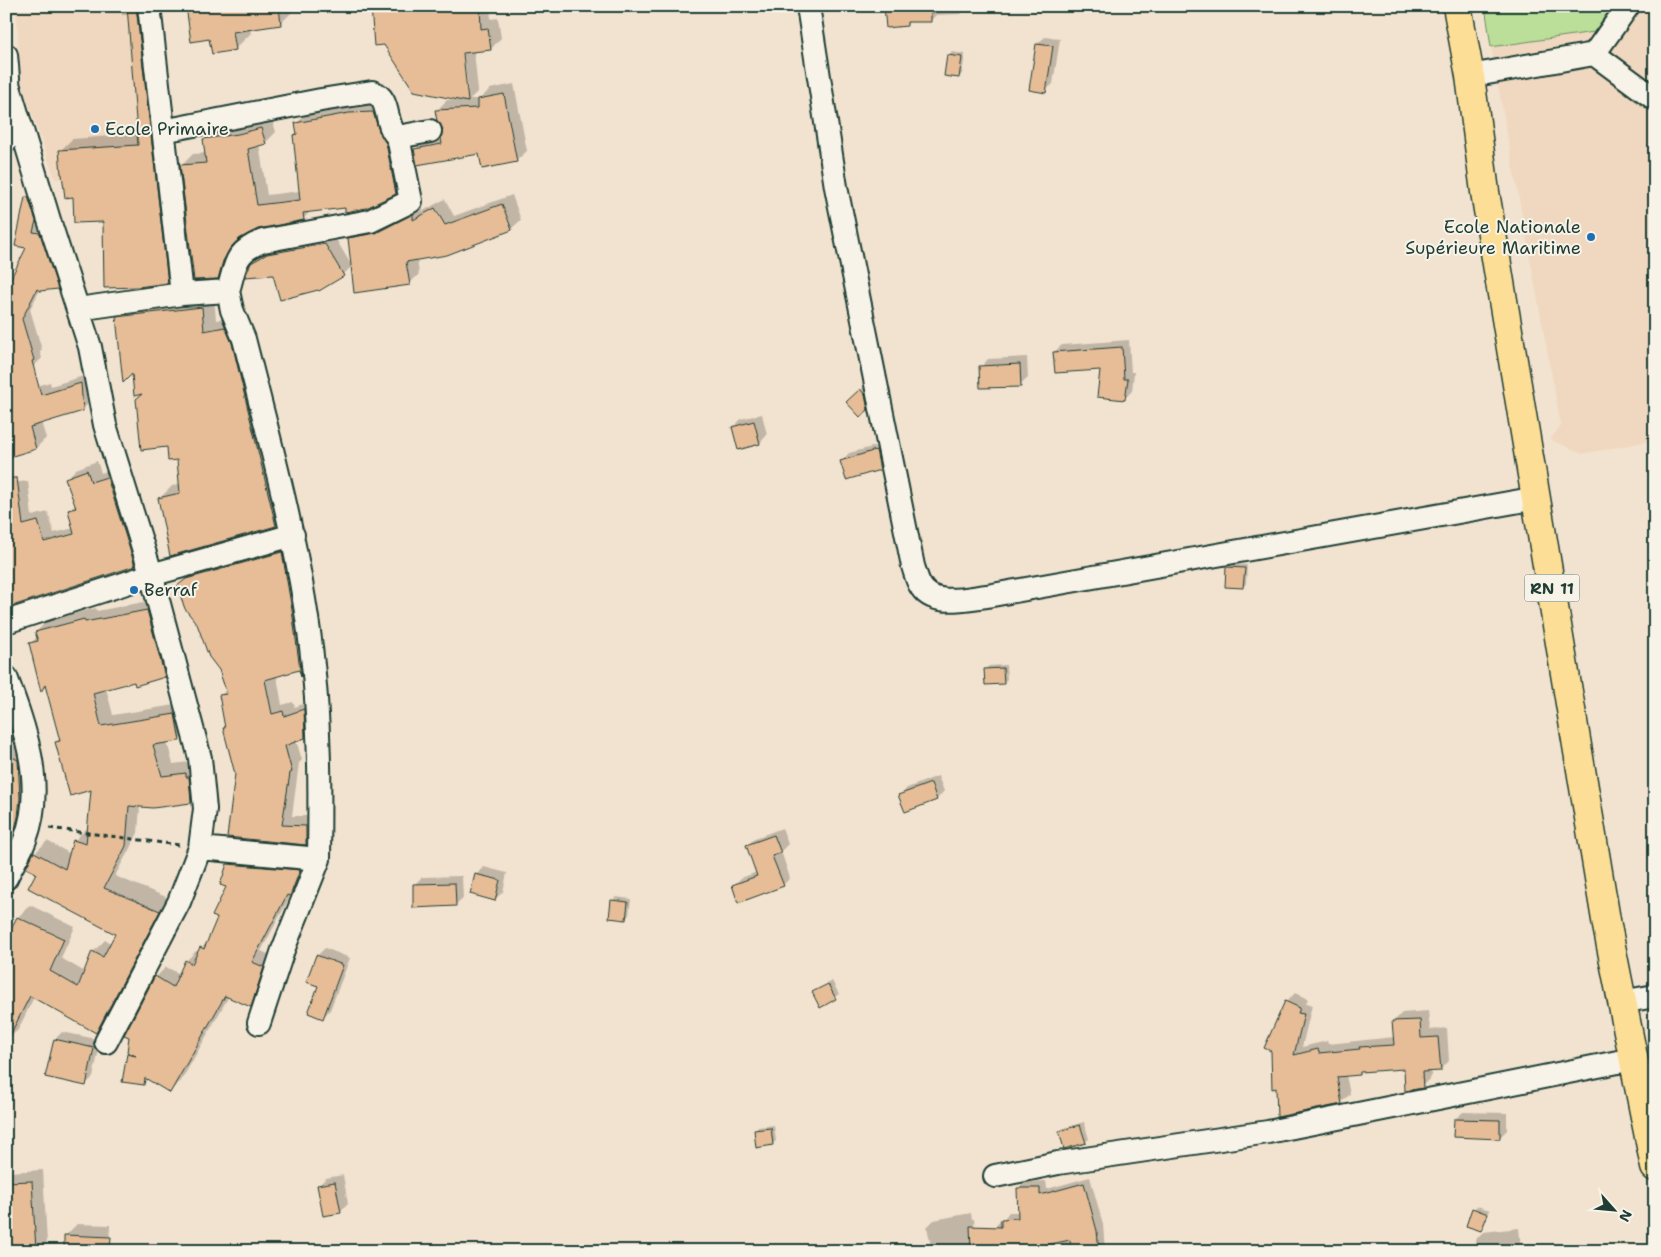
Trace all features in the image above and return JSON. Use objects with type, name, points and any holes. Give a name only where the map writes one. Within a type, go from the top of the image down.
[{"type":"main road","name":"RN 11","points":[[1457,6],[1470,76],[1485,192],[1607,926],[1655,1167]]},
{"type":"street","points":[[149,6],[182,294]]},
{"type":"street","points":[[808,6],[836,187],[913,566],[920,586],[931,596],[942,600],[987,596],[1537,498]]},
{"type":"street","points":[[1470,76],[1594,54],[1628,6]]},
{"type":"street","points":[[1594,54],[1655,99]]},
{"type":"street","points":[[6,55],[9,87],[9,126],[6,141]]},
{"type":"street","points":[[9,87],[90,347],[105,425],[151,575],[200,758],[205,809],[200,848],[180,902],[106,1042]]},
{"type":"street","points":[[163,131],[372,92],[378,94],[384,100],[391,128],[398,137],[411,201],[370,221],[263,241],[249,246],[238,258],[228,291],[232,310],[244,339],[293,535],[311,647],[318,719],[319,860],[283,950],[259,1022]]},
{"type":"street","points":[[398,137],[430,131]]},
{"type":"street","points":[[78,309],[182,294],[228,291]]},
{"type":"street","points":[[6,622],[151,575],[293,535]]},
{"type":"street","points":[[6,677],[22,718],[34,776],[29,825],[25,839],[6,878]]},
{"type":"street","points":[[200,848],[319,860]]},
{"type":"street","points":[[1621,1002],[1655,996]]},
{"type":"street","points":[[995,1176],[1058,1163],[1268,1132],[1633,1059]]},
{"type":"path","points":[[29,825],[200,848]]},
{"type":"shaded area","name":"Ecole Primaire","points":[[16,6],[138,6],[159,175],[55,179],[21,83]]},
{"type":"shaded area","name":"Ecole Nationale Supérieure Maritime","points":[[1485,6],[1655,6],[1655,440],[1582,454],[1550,439],[1561,426]]},
{"type":"green space","points":[[1485,6],[1612,6],[1594,32],[1491,47]]},
{"type":"building","points":[[127,6],[136,6],[168,283],[138,287],[104,288],[103,222],[74,223],[73,197],[65,198],[59,150],[138,145]]},
{"type":"building","points":[[186,6],[279,6],[281,25],[233,32],[236,50],[212,54],[209,39],[191,42]]},
{"type":"building","points":[[371,6],[480,6],[481,29],[488,28],[491,50],[463,53],[468,102],[414,91],[384,45],[374,46]]},
{"type":"building","points":[[884,6],[931,6],[931,22],[907,22],[907,26],[886,28]]},
{"type":"building","points":[[1036,44],[1053,46],[1046,93],[1029,90]]},
{"type":"building","points":[[947,55],[962,57],[959,78],[944,76]]},
{"type":"building","points":[[504,94],[517,162],[482,169],[479,154],[417,165],[414,149],[442,144],[443,129],[437,121],[435,110],[478,108],[478,99]]},
{"type":"building","points":[[373,112],[379,131],[386,143],[396,194],[366,208],[345,212],[345,208],[303,213],[304,220],[258,229],[239,239],[231,247],[223,261],[218,279],[194,280],[180,165],[206,163],[203,139],[238,134],[261,128],[266,144],[248,149],[257,205],[300,200],[293,135],[297,134],[295,123],[349,113]]},
{"type":"building","points":[[25,197],[28,197],[36,221],[33,232],[40,233],[58,289],[40,291],[37,289],[22,319],[34,360],[32,361],[41,395],[81,383],[83,411],[30,427],[36,449],[6,458],[6,288],[26,248],[15,246]]},
{"type":"building","points":[[502,204],[512,230],[447,255],[406,262],[410,285],[354,293],[348,238],[376,233],[413,214],[413,220],[435,208],[445,225]]},
{"type":"building","points":[[325,244],[344,276],[319,291],[280,300],[273,275],[245,277],[251,263],[267,254]]},
{"type":"building","points":[[202,307],[204,331],[225,327],[232,343],[276,526],[170,556],[158,498],[180,493],[177,460],[168,461],[167,447],[141,450],[136,399],[142,394],[134,396],[132,374],[123,383],[116,317]]},
{"type":"building","points":[[1122,347],[1124,379],[1128,379],[1125,400],[1097,397],[1100,370],[1055,373],[1053,352]]},
{"type":"building","points":[[1020,364],[1021,387],[980,388],[979,366]]},
{"type":"building","points":[[860,389],[865,395],[868,410],[860,417],[846,402]]},
{"type":"building","points":[[754,421],[760,444],[738,450],[732,427]]},
{"type":"building","points":[[876,450],[880,470],[846,480],[840,461]]},
{"type":"building","points":[[87,470],[91,482],[107,477],[135,566],[6,608],[6,478],[17,478],[23,525],[38,521],[44,542],[74,534],[68,510],[76,508],[65,478]]},
{"type":"building","points":[[282,552],[301,677],[299,670],[265,680],[272,714],[283,711],[284,716],[304,709],[305,738],[285,746],[292,772],[290,773],[282,825],[306,826],[306,845],[227,837],[235,774],[223,728],[225,728],[219,695],[227,694],[219,670],[209,657],[197,624],[185,609],[177,586],[186,579]]},
{"type":"building","points":[[1226,567],[1245,568],[1243,588],[1225,587]]},
{"type":"building","points":[[147,610],[165,677],[135,686],[134,682],[93,693],[101,726],[175,714],[180,741],[153,745],[162,776],[186,773],[186,777],[189,777],[191,803],[153,808],[129,806],[126,846],[104,888],[160,911],[96,1033],[30,996],[6,1043],[6,963],[13,947],[6,944],[6,939],[17,917],[64,939],[50,971],[78,987],[92,951],[103,957],[115,934],[28,888],[36,873],[26,868],[34,852],[65,869],[73,840],[86,844],[91,790],[70,796],[55,742],[60,741],[45,685],[41,692],[29,643],[38,641],[35,632],[84,619],[85,622]]},
{"type":"building","points":[[1003,668],[1004,684],[985,685],[984,669]]},
{"type":"building","points":[[6,717],[13,741],[6,753]]},
{"type":"building","points":[[6,754],[18,760],[20,798],[13,836],[6,849]]},
{"type":"building","points":[[931,783],[937,800],[905,812],[898,795]]},
{"type":"building","points":[[774,835],[781,853],[772,856],[784,886],[738,903],[732,885],[757,876],[746,845]]},
{"type":"building","points":[[227,864],[300,870],[290,896],[287,895],[252,962],[264,967],[251,1007],[225,996],[170,1093],[145,1078],[144,1085],[122,1082],[127,1054],[136,1056],[127,1052],[129,1037],[124,1035],[155,976],[173,987],[185,960],[192,964],[200,947],[204,949],[217,918],[212,916],[226,887],[220,885]]},
{"type":"building","points":[[475,874],[500,880],[495,901],[470,894]]},
{"type":"building","points":[[455,883],[456,906],[413,908],[413,884]]},
{"type":"building","points":[[611,900],[628,902],[626,920],[609,918]]},
{"type":"building","points":[[316,955],[343,965],[323,1019],[308,1013],[318,986],[306,982]]},
{"type":"building","points":[[828,984],[836,999],[820,1008],[812,992]]},
{"type":"building","points":[[1285,1001],[1300,1008],[1298,1013],[1304,1014],[1294,1055],[1318,1049],[1319,1053],[1360,1049],[1359,1047],[1394,1045],[1392,1021],[1420,1020],[1421,1038],[1438,1037],[1441,1071],[1422,1072],[1423,1088],[1405,1091],[1404,1069],[1360,1072],[1360,1075],[1337,1077],[1342,1104],[1277,1117],[1276,1088],[1272,1089],[1271,1051],[1264,1048]]},
{"type":"building","points":[[54,1039],[94,1048],[86,1086],[45,1077]]},
{"type":"building","points":[[1454,1119],[1500,1120],[1500,1139],[1453,1137]]},
{"type":"building","points":[[1080,1125],[1086,1143],[1064,1149],[1059,1131]]},
{"type":"building","points":[[771,1128],[773,1145],[756,1148],[754,1130]]},
{"type":"building","points":[[32,1181],[36,1251],[11,1251],[11,1242],[6,1242],[6,1182]]},
{"type":"building","points":[[335,1182],[341,1213],[323,1216],[317,1185]]},
{"type":"building","points":[[1084,1183],[1097,1231],[1099,1251],[1071,1251],[1070,1240],[1022,1250],[1022,1247],[971,1249],[970,1226],[1001,1227],[1001,1219],[1018,1218],[1017,1188],[1040,1188],[1040,1195]]},
{"type":"building","points":[[1472,1208],[1488,1214],[1481,1231],[1466,1226]]},
{"type":"building","points":[[64,1235],[111,1237],[110,1251],[64,1251]]},
{"type":"place","name":"Ecole Primaire","points":[[95,129]]},
{"type":"place","name":"Ecole Nationale Supérieure Maritime","points":[[1591,237]]},
{"type":"place","name":"Berraf","points":[[134,590]]}]
